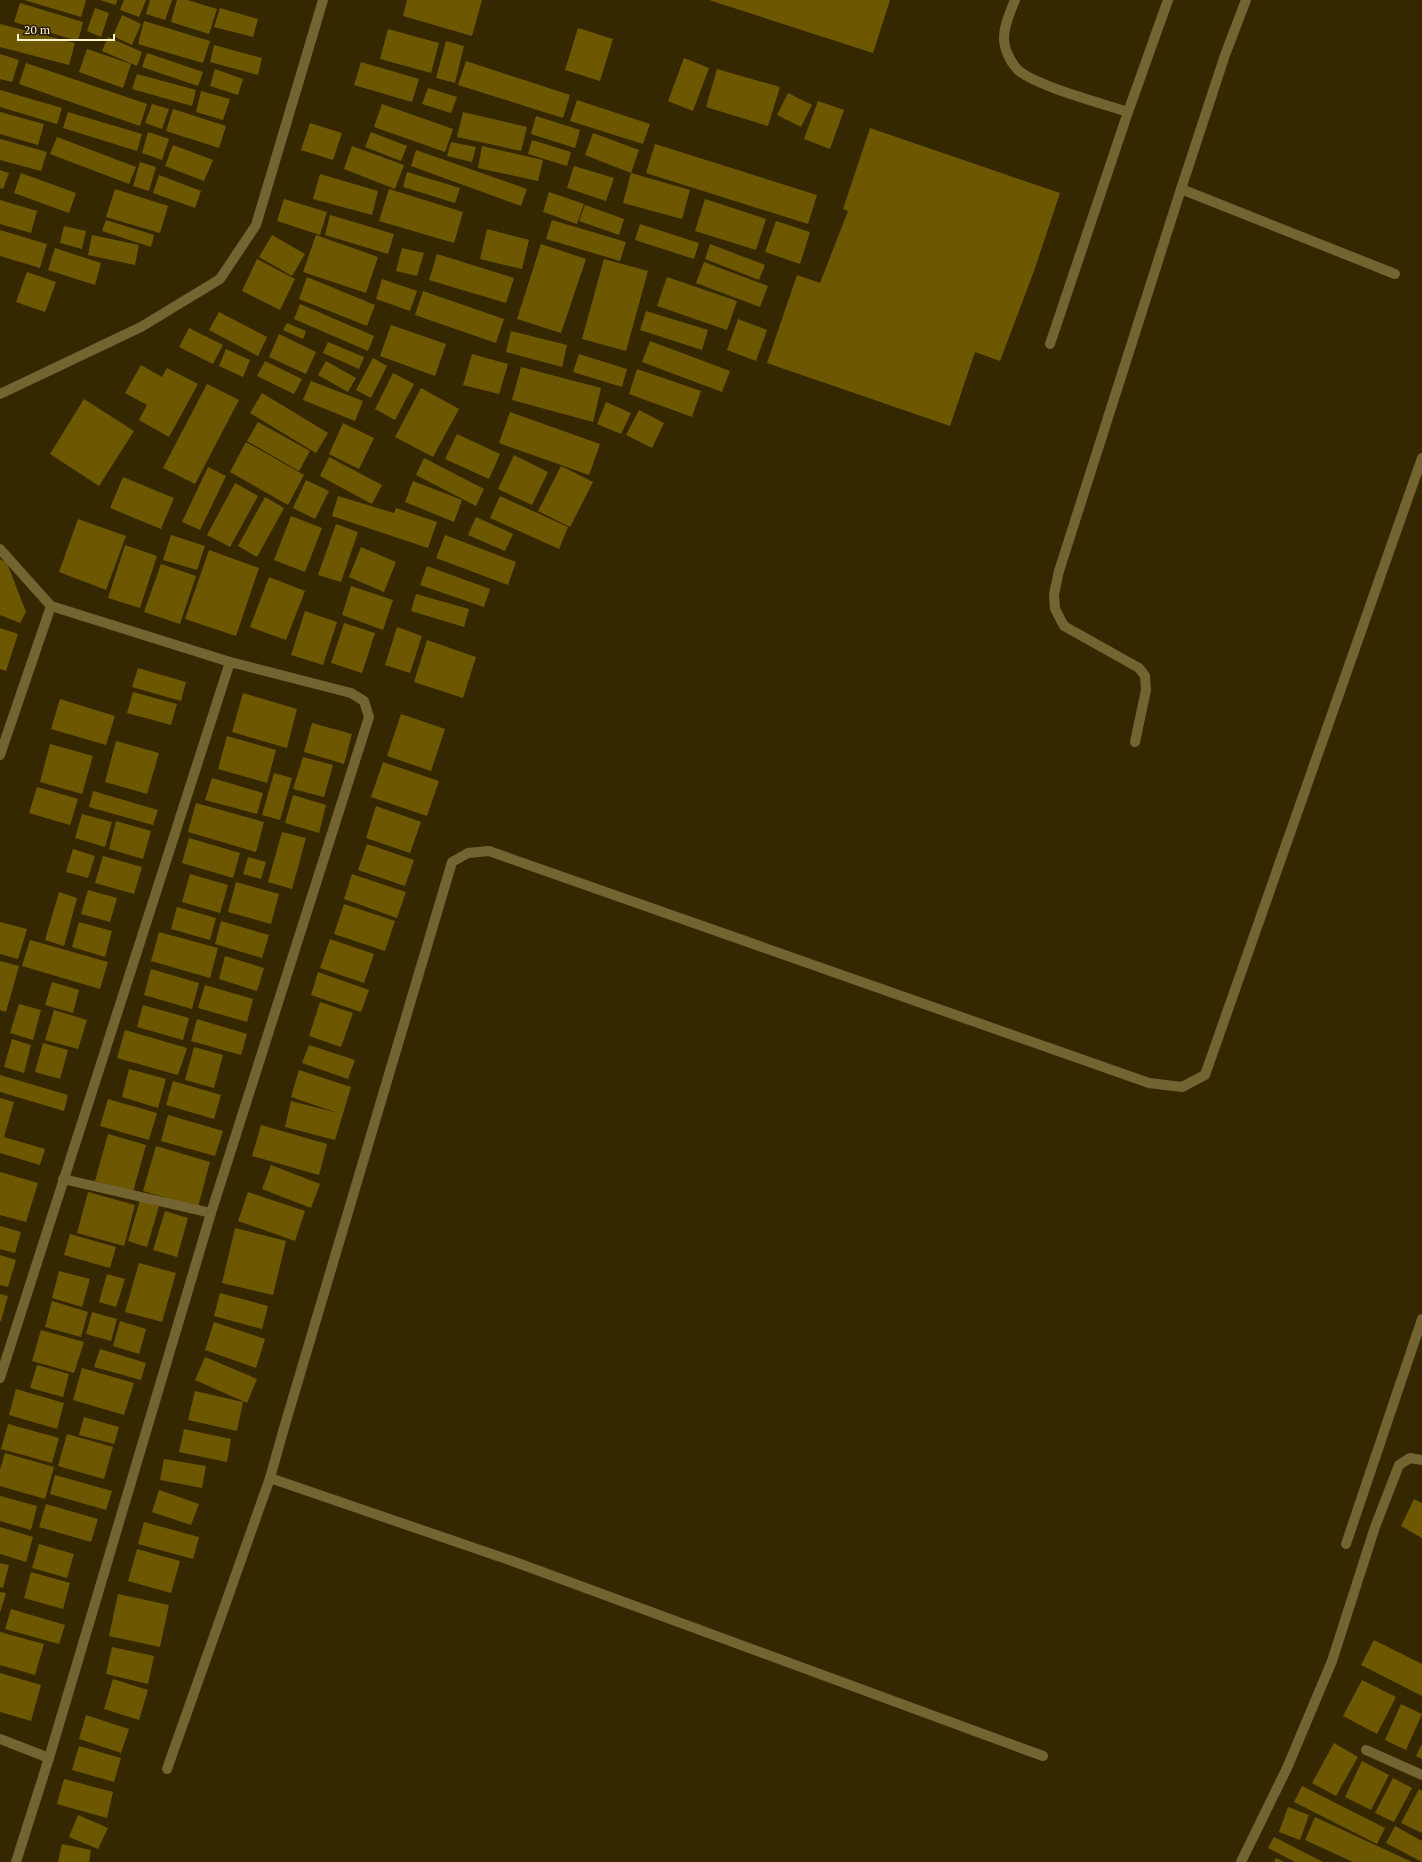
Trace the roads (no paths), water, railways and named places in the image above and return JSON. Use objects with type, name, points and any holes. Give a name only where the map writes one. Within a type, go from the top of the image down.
[{"type":"street","points":[[0,394],[141,327],[220,279],[256,225],[324,0]]},
{"type":"street","points":[[1015,0],[1008,18],[1004,39],[1007,54],[1018,69],[1036,81],[1128,112]]},
{"type":"street","points":[[1050,344],[1128,112],[1168,0]]},
{"type":"street","points":[[1135,742],[1146,690],[1145,676],[1139,668],[1064,626],[1055,609],[1054,594],[1059,571],[1181,189],[1225,55],[1246,0]]},
{"type":"street","points":[[1181,189],[1395,274]]},
{"type":"street","points":[[167,1769],[270,1478],[452,862],[468,852],[489,851],[1149,1083],[1182,1087],[1205,1075],[1218,1043],[1422,458]]},
{"type":"street","points":[[0,549],[51,606],[230,662],[351,693],[364,701],[369,717],[211,1213],[49,1758],[16,1862]]},
{"type":"street","points":[[0,755],[51,606]]},
{"type":"street","points":[[0,1378],[230,662]]},
{"type":"street","points":[[63,1179],[211,1213]]},
{"type":"street","points":[[1346,1544],[1422,1319]]},
{"type":"street","points":[[1241,1862],[1287,1768],[1332,1660],[1375,1527],[1399,1465],[1410,1458],[1422,1460]]},
{"type":"street","points":[[270,1478],[515,1562],[1043,1756]]},
{"type":"street","points":[[0,1739],[49,1758]]},
{"type":"street","points":[[1366,1750],[1422,1775]]}]
